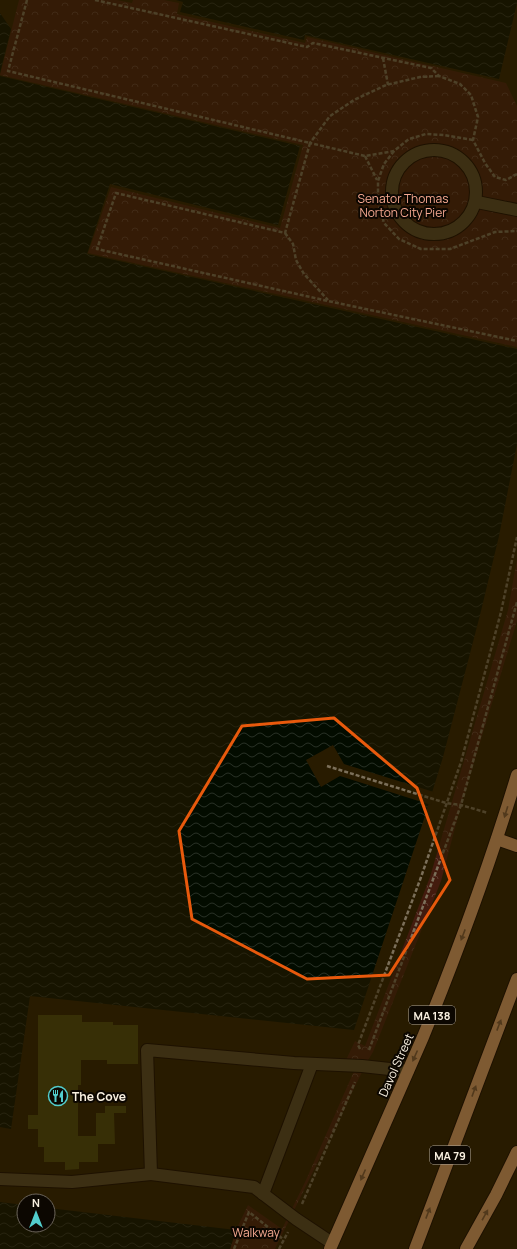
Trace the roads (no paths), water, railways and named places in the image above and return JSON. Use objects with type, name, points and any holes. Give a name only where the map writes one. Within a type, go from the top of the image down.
[{"type":"highway","name":"Davol Street","points":[[331,1246],[438,1002],[497,839],[517,775]]},
{"type":"highway","points":[[497,839],[517,846]]},
{"type":"highway","name":"MA 79","points":[[414,1249],[517,979]]},
{"type":"highway","points":[[466,1249],[496,1195],[517,1152]]},
{"type":"lane","points":[[435,150],[453,154],[466,163],[473,176],[477,189],[477,202],[470,217],[457,229],[445,233],[418,232],[407,225],[400,217],[394,205],[392,195],[393,182],[397,170],[406,159],[418,152],[435,150]]},
{"type":"lane","points":[[477,202],[517,210]]},
{"type":"lane","points":[[151,1174],[147,1050],[312,1064],[362,1066],[408,1071]]},
{"type":"lane","points":[[263,1194],[312,1064]]},
{"type":"lane","points":[[0,1179],[72,1182],[151,1174],[254,1187],[331,1246]]},
{"type":"water","points":[[176,0],[517,0],[517,3],[499,79],[305,35],[304,40],[180,12],[183,2]]},
{"type":"water","points":[[0,13],[11,29],[0,73]]},
{"type":"water","points":[[0,76],[300,146],[278,225],[110,184],[87,254],[517,349],[517,444],[499,536],[443,757],[354,1030],[30,996],[11,1129],[0,1127]]},
{"type":"water","points":[[0,1202],[16,1204],[16,1233],[56,1233],[56,1209],[236,1230],[230,1249],[0,1249]]},
{"type":"place","name":"The Cove","points":[[58,1096]]},
{"type":"park label","name":"Senator Thomas Norton City Pier","points":[[403,205]]},
{"type":"park label","name":"Walkway","points":[[256,1232]]}]
